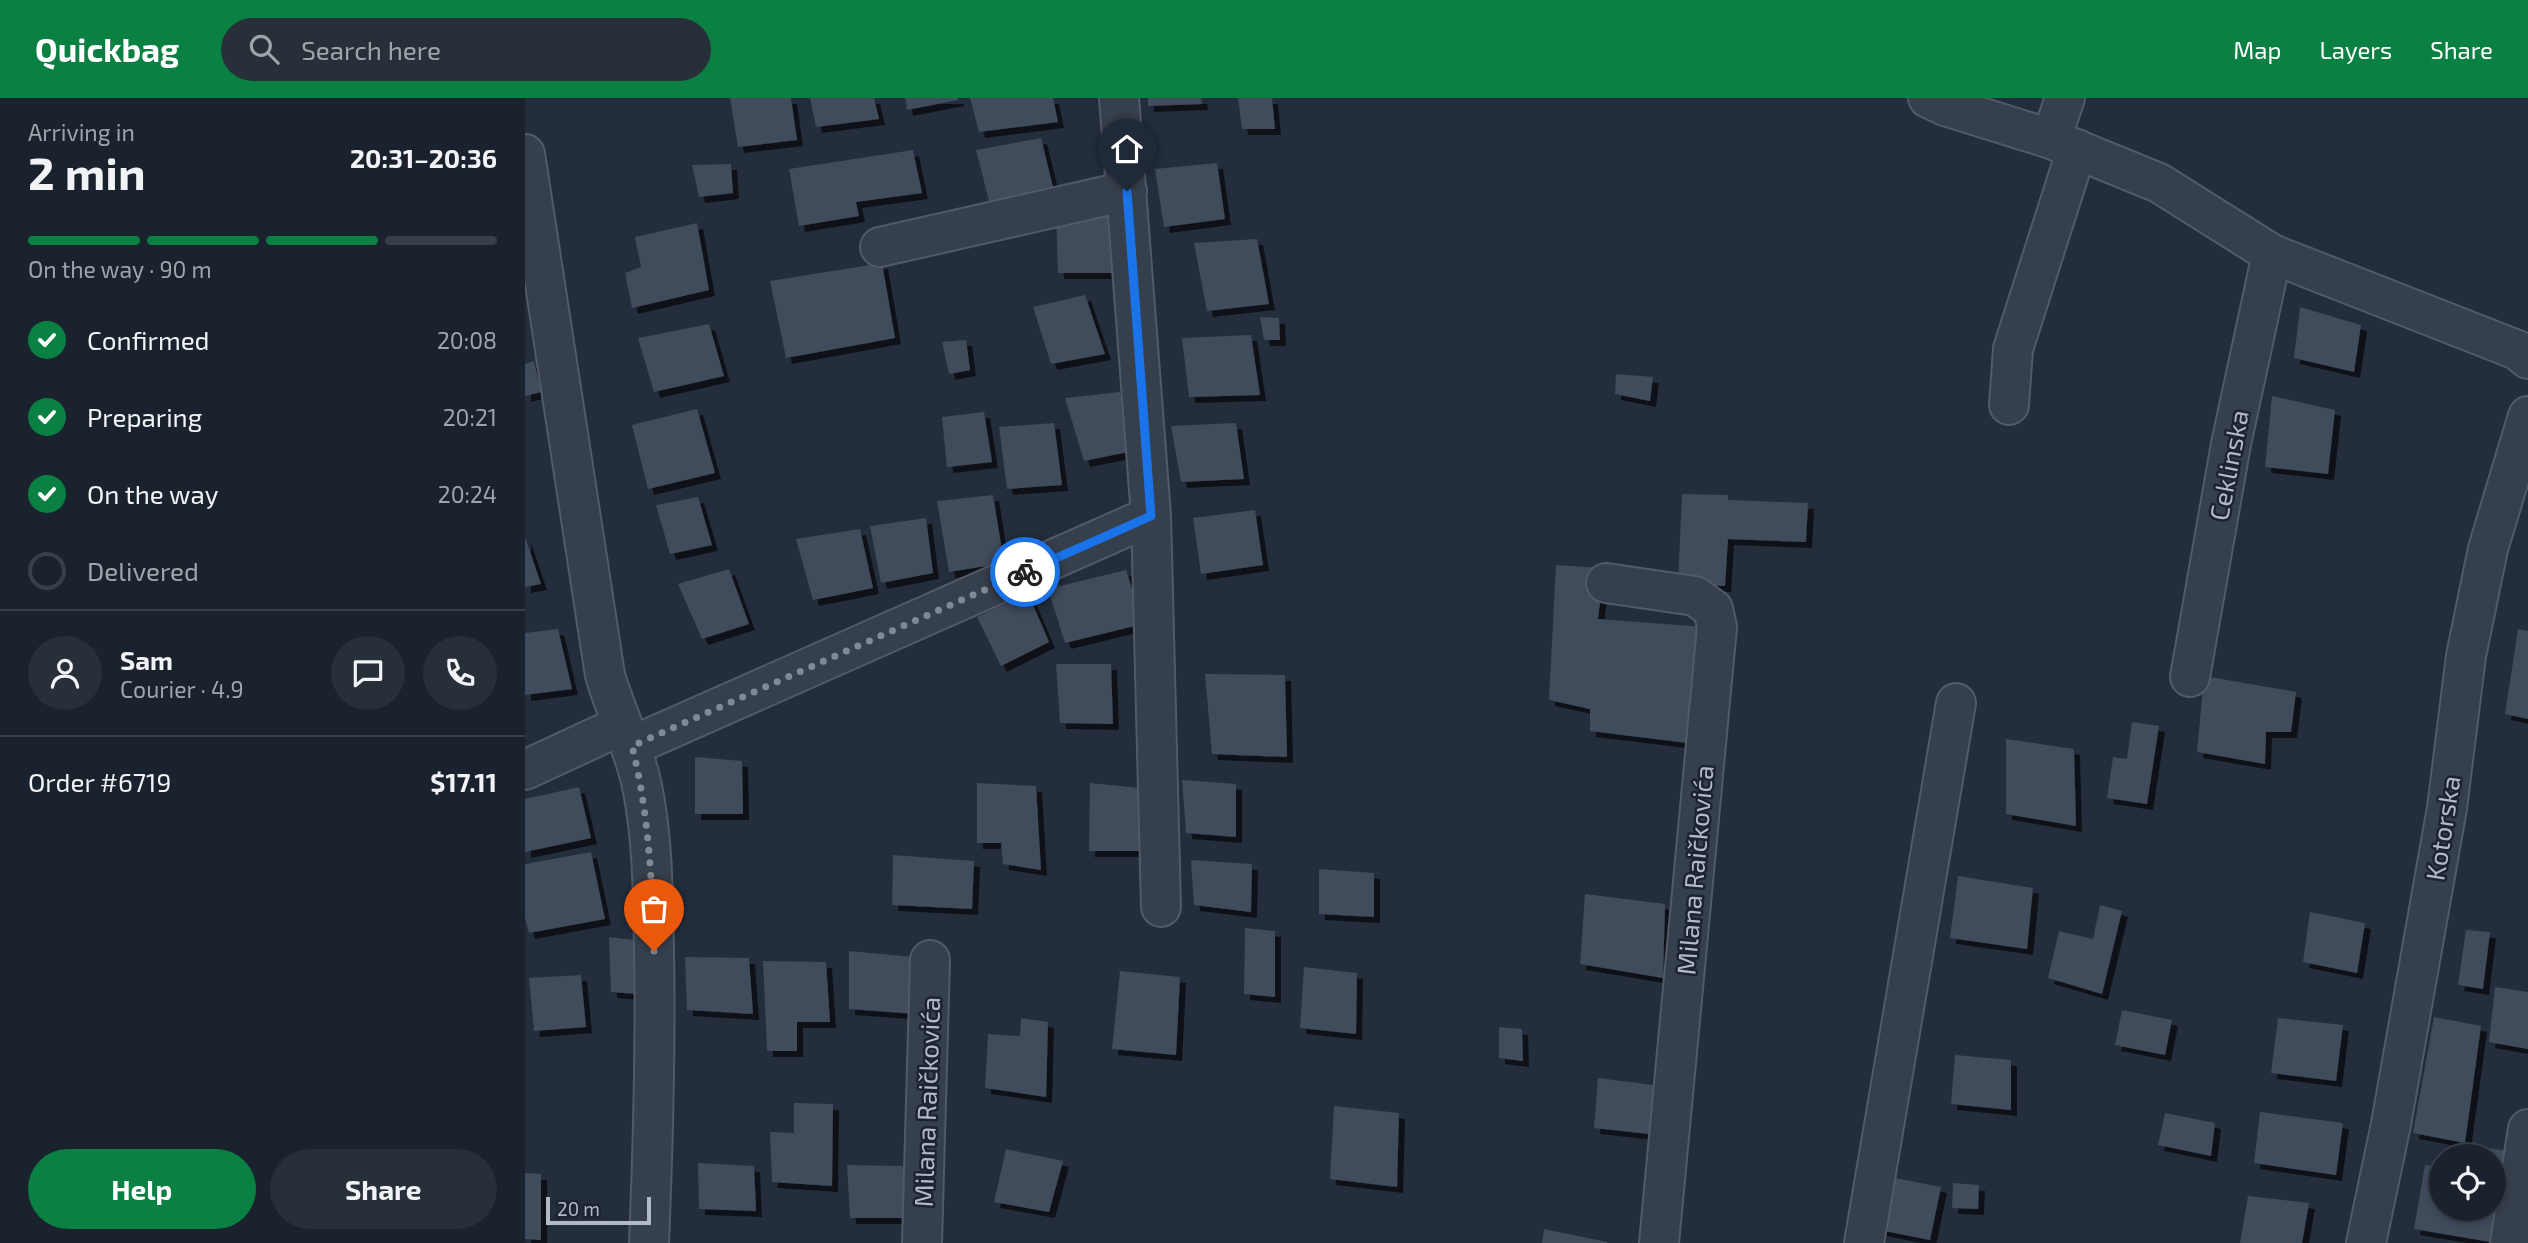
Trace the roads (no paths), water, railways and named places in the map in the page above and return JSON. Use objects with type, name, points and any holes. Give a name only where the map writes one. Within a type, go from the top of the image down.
[{"type":"street","points":[[1119,98],[1151,516],[1161,907]]},
{"type":"street","points":[[1928,98],[1945,106],[2064,144],[2159,183],[2272,254],[2524,344]]},
{"type":"street","points":[[2009,405],[2013,349],[2064,144],[2065,98]]},
{"type":"street","points":[[525,154],[605,675],[642,788],[653,902],[656,1048],[649,1243]]},
{"type":"street","points":[[880,247],[1127,191]]},
{"type":"street","name":"Ceklinska","points":[[2190,677],[2231,444],[2272,254]]},
{"type":"street","name":"Kotorska","points":[[2365,1243],[2391,1124],[2447,808],[2466,656],[2488,549],[2528,416]]},
{"type":"street","points":[[525,770],[627,736],[1151,516]]},
{"type":"street","name":"Milana Raičkovića","points":[[1606,583],[1695,596],[1713,609],[1717,628],[1659,1243]]},
{"type":"street","points":[[1864,1243],[1956,703]]},
{"type":"street","name":"Milana Raičkovića","points":[[922,1243],[930,960]]},
{"type":"street","points":[[2509,1243],[2528,1129]]}]
